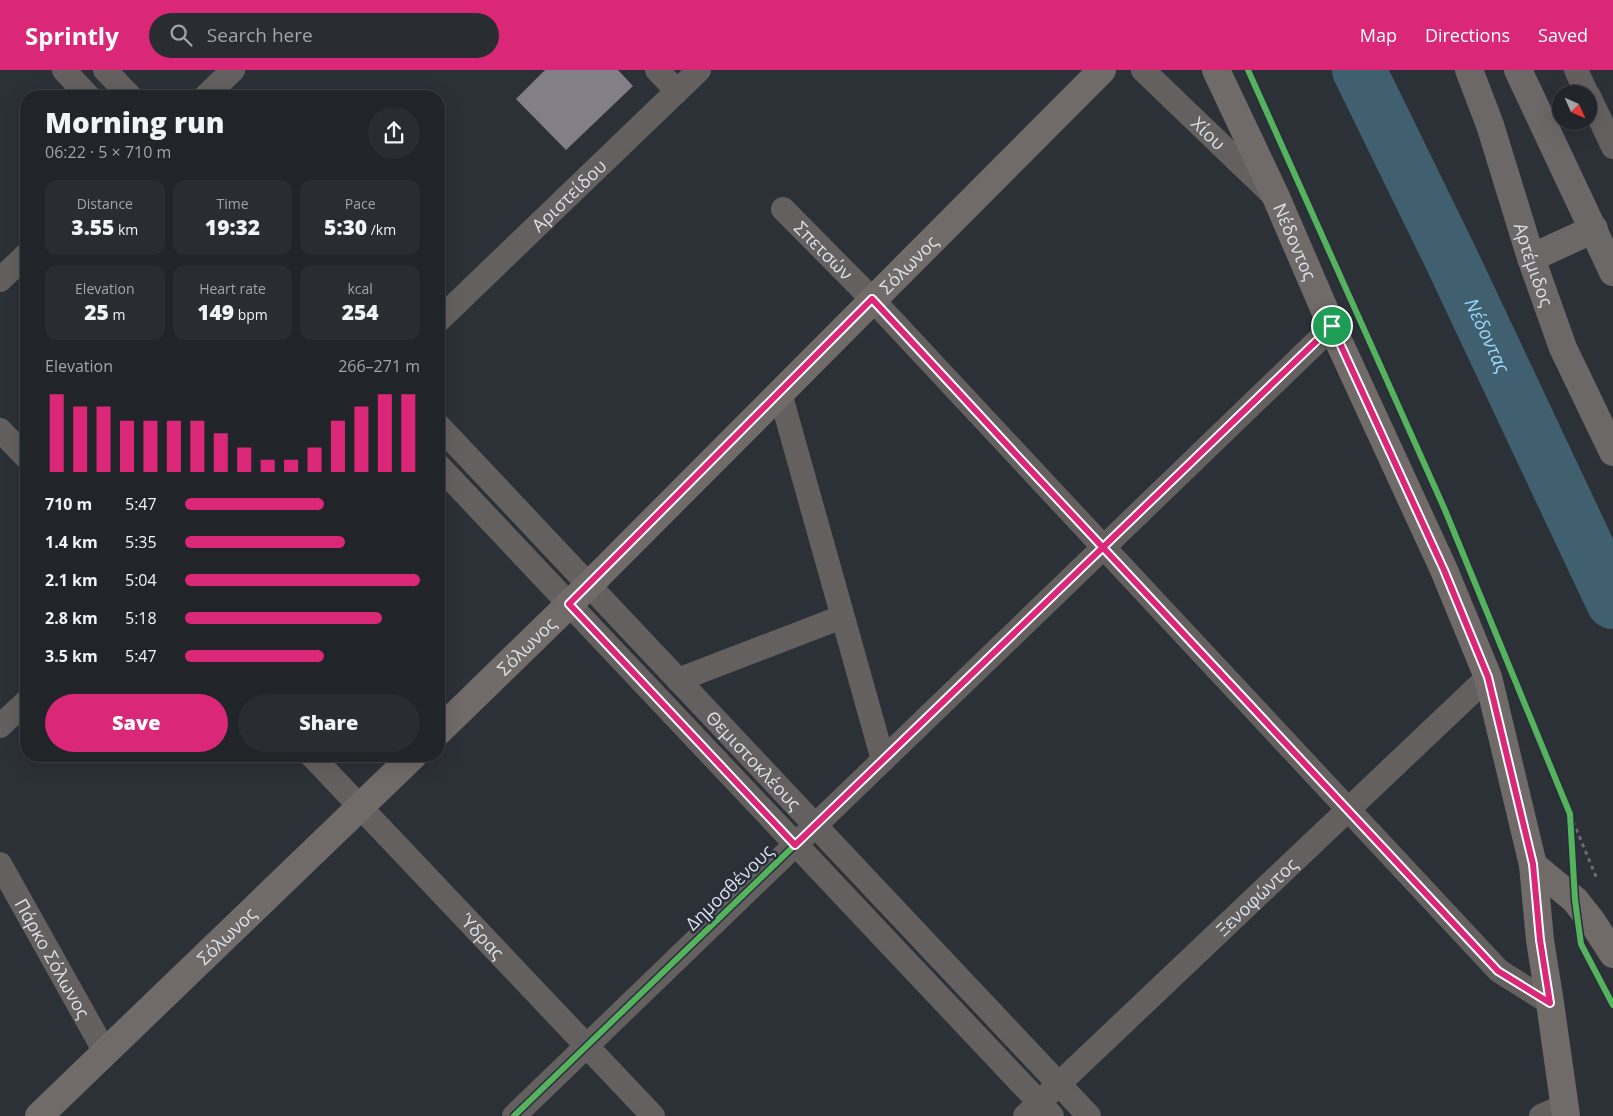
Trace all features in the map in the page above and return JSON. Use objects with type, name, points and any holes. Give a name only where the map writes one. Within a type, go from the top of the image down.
[{"type":"main road","name":"Αρτέμιδος","points":[[1469,70],[1490,125],[1531,258],[1563,348],[1613,452]]},
{"type":"main road","points":[[1518,70],[1613,272]]},
{"type":"main road","points":[[1531,258],[1594,229]]},
{"type":"street","points":[[64,70],[82,90]]},
{"type":"street","points":[[105,70],[124,90]]},
{"type":"street","points":[[212,90],[233,70]]},
{"type":"street","points":[[657,70],[676,91]]},
{"type":"street","name":"Αριστείδου","points":[[445,314],[699,70]]},
{"type":"street","name":"Σόλωνος","points":[[445,725],[569,604],[1102,70]]},
{"type":"street","name":"Χίου","points":[[1142,70],[1276,197]]},
{"type":"street","name":"Νέδοντος","points":[[1216,70],[1276,197],[1332,326],[1444,570],[1488,677],[1533,864],[1540,940],[1550,1003],[1557,1113]]},
{"type":"street","points":[[1576,70],[1583,85]]},
{"type":"street","points":[[1598,116],[1613,147]]},
{"type":"street","name":"Σπετσών","points":[[783,209],[872,299],[1498,971],[1550,1003]]},
{"type":"street","points":[[0,280],[20,261]]},
{"type":"street","name":"Δημοσθένους","points":[[514,1116],[1332,326]]},
{"type":"street","points":[[780,393],[883,760]]},
{"type":"street","points":[[0,430],[20,451]]},
{"type":"street","name":"Θεμιστοκλέους","points":[[445,432],[1088,1116]]},
{"type":"street","name":"Θεμιστοκλέους","points":[[445,472],[795,845],[1039,1112]]},
{"type":"street","points":[[678,680],[842,617]]},
{"type":"street","name":"Ξενοφώντος","points":[[1039,1112],[1058,1084],[1488,677]]},
{"type":"street","points":[[0,726],[20,708]]},
{"type":"street","name":"Ύδρας","points":[[318,762],[653,1116]]},
{"type":"street","name":"Σόλωνος","points":[[39,1116],[407,762]]},
{"type":"street","name":"Πάρκο Σόλωνος","points":[[0,864],[105,1052]]},
{"type":"street","points":[[1533,864],[1575,900],[1613,954]]},
{"type":"path","points":[[1567,805],[1599,884]]},
{"type":"path","points":[[1570,814],[1573,844]]},
{"type":"building","points":[[545,70],[618,70],[633,86],[566,150],[516,99]]},
{"type":"waterway","name":"Νέδoντας","points":[[1359,70],[1449,254],[1613,602]]},
{"type":"cycle path","points":[[1248,70],[1445,510],[1570,814],[1575,900],[1581,944],[1613,1005]]},
{"type":"cycle path","points":[[514,1116],[1332,327]]},
{"type":"route","points":[[1332,326],[1103,548],[795,845],[569,604],[872,299],[1103,548],[1498,971],[1550,1003],[1540,940],[1533,864],[1488,677],[1444,570],[1332,326]]}]
